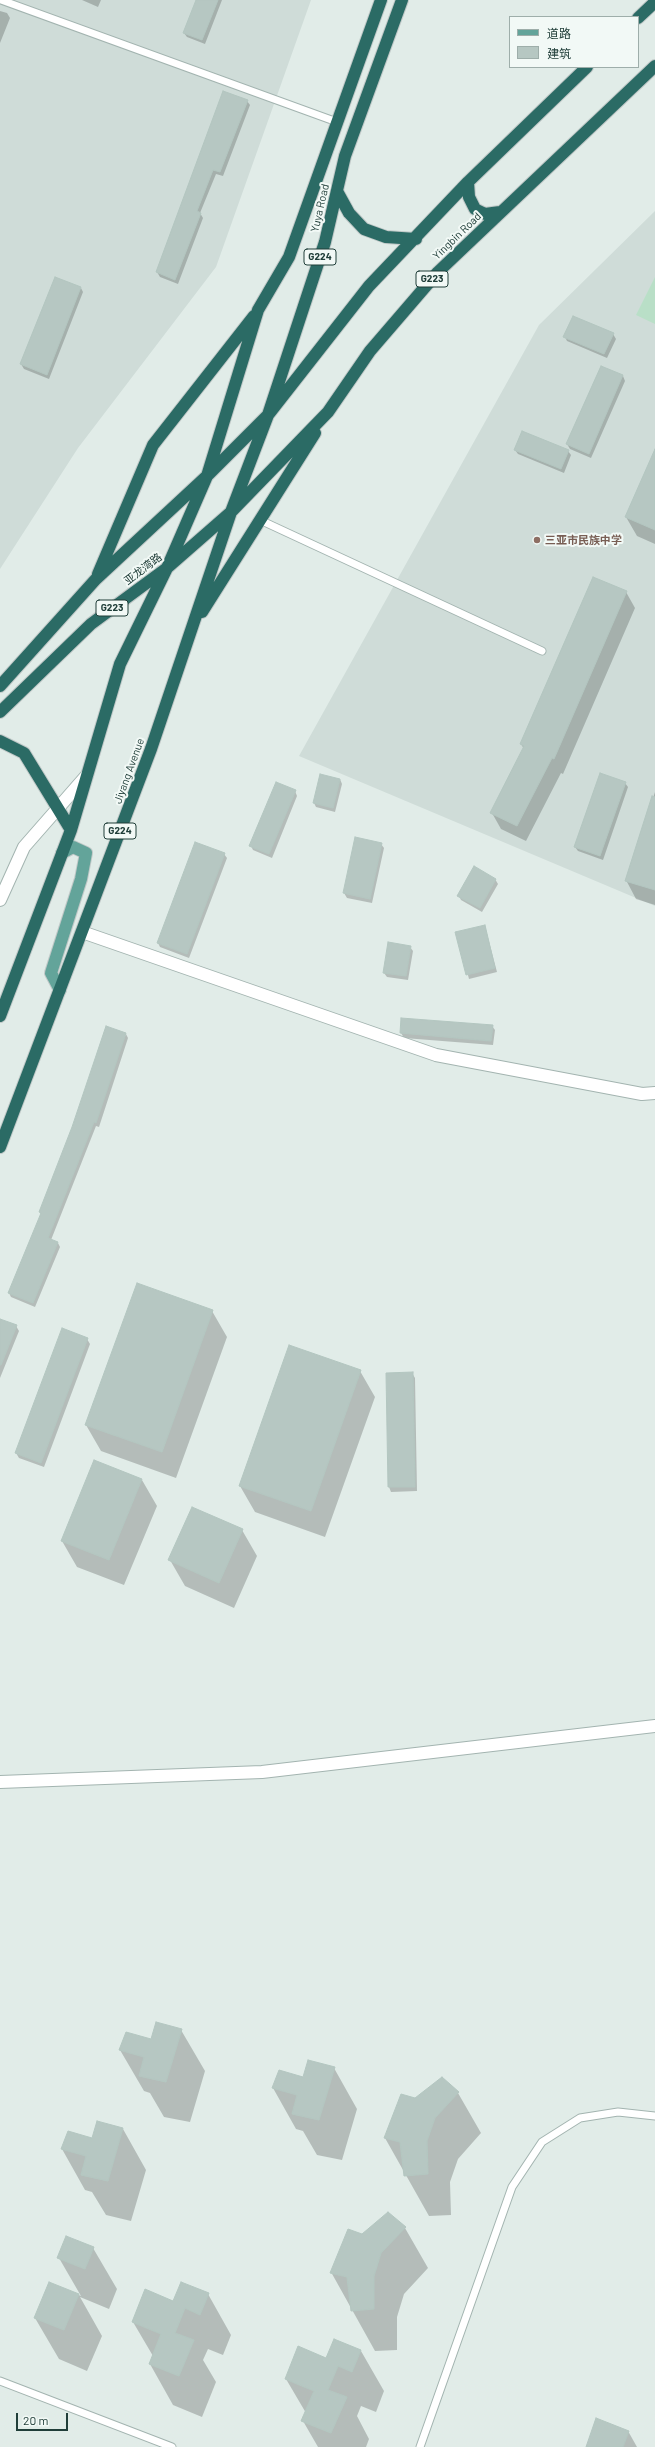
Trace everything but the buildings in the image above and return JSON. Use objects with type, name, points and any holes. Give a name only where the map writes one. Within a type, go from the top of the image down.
[{"type":"highway","name":"Yuya Road","points":[[207,476],[258,310],[289,257],[381,0]]},
{"type":"highway","name":"Yuya Road","points":[[231,512],[268,415],[325,242],[338,193],[345,156],[402,0]]},
{"type":"highway","points":[[639,17],[655,2]]},
{"type":"highway","name":"Yingbin Road","points":[[231,512],[328,412],[370,351],[438,272],[655,66]]},
{"type":"highway","name":"G223","points":[[207,476],[268,415],[369,286],[416,239],[468,182],[586,68]]},
{"type":"highway","points":[[468,182],[469,197],[475,208],[485,214],[500,212]]},
{"type":"highway","points":[[338,193],[349,213],[364,229],[386,237],[416,239]]},
{"type":"highway","points":[[96,579],[153,445],[258,310]]},
{"type":"highway","points":[[192,628],[328,412]]},
{"type":"highway","name":"G224","points":[[0,1016],[71,830],[120,664],[167,568],[207,476]]},
{"type":"highway","name":"亚龙湾路","points":[[0,686],[96,579],[207,476]]},
{"type":"highway","name":"亚龙湾路","points":[[0,712],[91,624],[167,568],[231,512]]},
{"type":"highway","name":"Jiyang Avenue","points":[[0,1147],[151,749],[231,512]]},
{"type":"highway","points":[[0,741],[24,753],[71,830]]},
{"type":"main road","points":[[60,990],[50,973],[81,879],[86,853],[74,847],[62,853]]},
{"type":"street","points":[[0,900],[24,847],[87,775]]},
{"type":"street","points":[[82,932],[436,1055],[642,1094],[655,1093]]},
{"type":"street","points":[[0,1782],[262,1772],[655,1726]]},
{"type":"lane","points":[[1,0],[337,122]]},
{"type":"lane","points":[[260,520],[542,651]]},
{"type":"lane","points":[[420,2447],[512,2187],[542,2142],[580,2118],[618,2112],[655,2116]]},
{"type":"lane","points":[[0,2381],[172,2447]]},
{"type":"shaded area","points":[[0,0],[311,0],[216,267],[78,448],[0,569]]},
{"type":"shaded area","name":"三亚市民族中学","points":[[655,211],[655,906],[299,756],[539,325]]},
{"type":"green space","points":[[655,277],[655,324],[636,315]]},
{"type":"place","name":"三亚市民族中学","points":[[537,540]]}]
